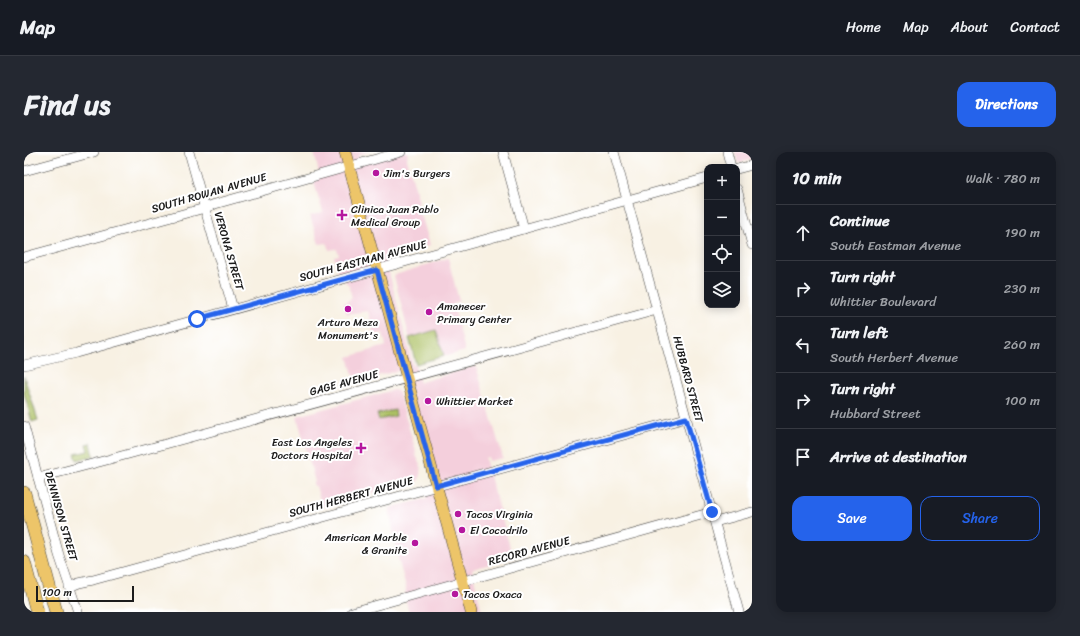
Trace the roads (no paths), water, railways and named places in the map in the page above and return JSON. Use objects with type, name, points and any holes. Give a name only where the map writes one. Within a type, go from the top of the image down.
[{"type":"highway","points":[[24,493],[56,612]]},
{"type":"highway","points":[[24,562],[37,612]]},
{"type":"main road","points":[[345,152],[471,612]]},
{"type":"street","points":[[24,171],[94,152]]},
{"type":"street","name":"VERONA STREET","points":[[189,152],[233,309]]},
{"type":"street","name":"SOUTH ROWAN AVENUE","points":[[24,257],[205,208],[401,152]]},
{"type":"street","points":[[503,152],[524,229]]},
{"type":"street","name":"HUBBARD STREET","points":[[614,152],[739,612]]},
{"type":"street","points":[[727,152],[730,164]]},
{"type":"street","points":[[740,169],[752,166]]},
{"type":"street","name":"SOUTH EASTMAN AVENUE","points":[[24,366],[76,353],[704,179]]},
{"type":"street","points":[[740,200],[752,245]]},
{"type":"street","name":"GAGE AVENUE","points":[[38,478],[103,462],[657,310]]},
{"type":"street","name":"SOUTH HERBERT AVENUE","points":[[69,587],[79,583],[686,418]]},
{"type":"street","name":"DENNISON STREET","points":[[24,426],[69,587],[78,612]]},
{"type":"street","name":"RECORD AVENUE","points":[[352,612],[712,512]]},
{"type":"street","points":[[715,522],[752,512]]},
{"type":"place","name":"Jim's Burgers","points":[[376,173]]},
{"type":"place","name":"Clinica Juan Pablo Medical Group","points":[[342,215]]},
{"type":"place","name":"Arturo Meza Monument's","points":[[348,309]]},
{"type":"place","name":"Amanecer Primary Center","points":[[429,312]]},
{"type":"place","name":"Whittier Market","points":[[428,401]]},
{"type":"place","name":"East Los Angeles Doctors Hospital","points":[[361,448]]},
{"type":"place","name":"Tacos Virginia","points":[[458,514]]},
{"type":"place","name":"El Cocodrilo","points":[[462,530]]},
{"type":"place","name":"American Marble & Granite","points":[[415,543]]},
{"type":"place","name":"Tacos Oxaca","points":[[455,594]]}]
